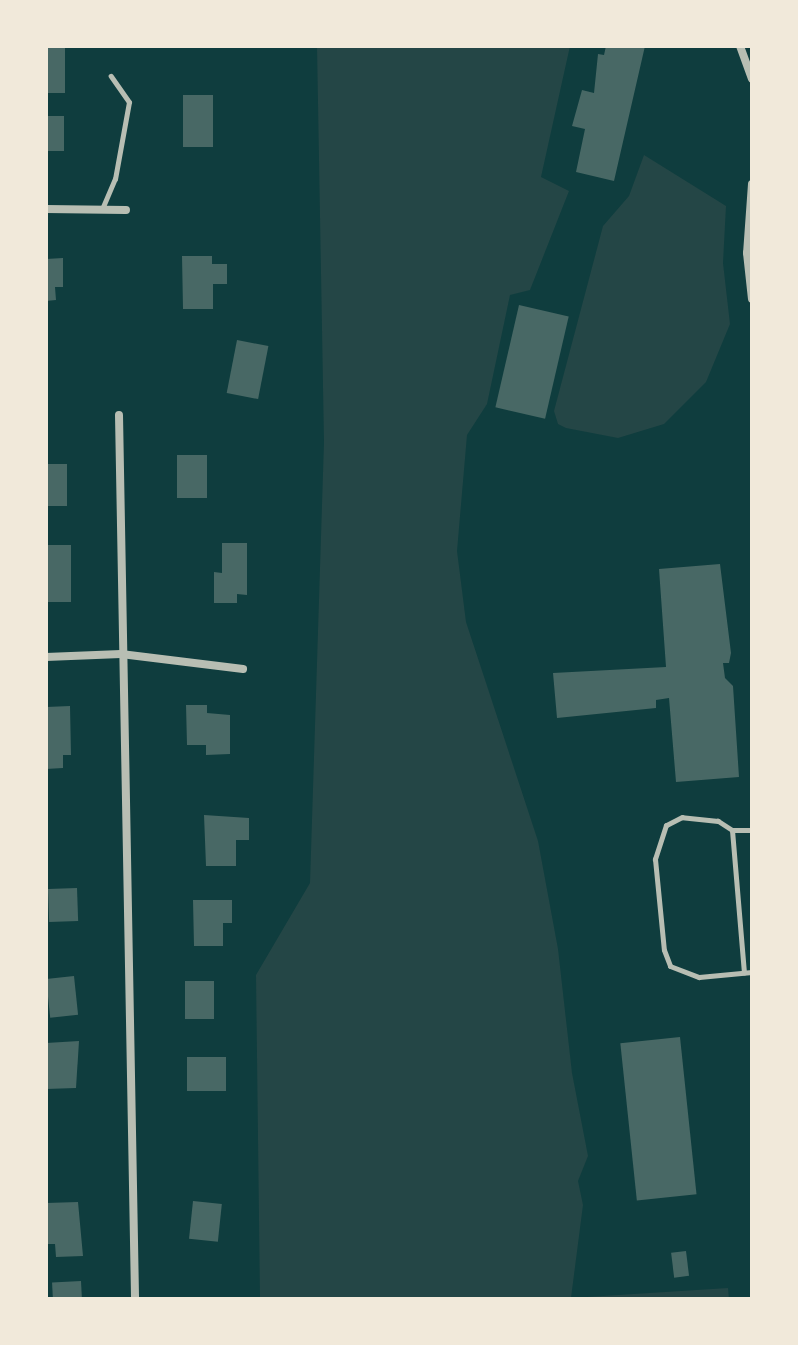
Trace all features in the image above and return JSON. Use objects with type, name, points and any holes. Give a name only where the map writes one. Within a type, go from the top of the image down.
[{"type":"street","points":[[740,46],[752,79]]},
{"type":"street","points":[[752,184],[747,253],[752,299]]},
{"type":"street","points":[[46,209],[126,210]]},
{"type":"street","points":[[119,415],[135,1299]]},
{"type":"street","points":[[46,657],[121,654],[243,669]]},
{"type":"lane","points":[[102,209],[115,179],[129,102],[111,76]]},
{"type":"lane","points":[[752,830],[732,830],[718,821],[682,817],[666,825],[655,859],[664,950],[670,966],[699,977],[752,972]]},
{"type":"lane","points":[[732,830],[744,972]]},
{"type":"shaded area","points":[[317,46],[570,46],[541,177],[569,191],[530,290],[510,295],[487,404],[467,435],[457,551],[466,622],[538,841],[558,949],[572,1073],[588,1156],[578,1181],[583,1205],[571,1298],[728,1288],[729,1299],[260,1299],[256,975],[310,883],[324,442]]},
{"type":"shaded area","points":[[644,155],[726,206],[723,263],[730,324],[706,382],[664,424],[618,438],[566,428],[558,424],[554,411],[603,226],[629,196]]},
{"type":"building","points":[[46,46],[65,46],[65,93],[46,93]]},
{"type":"building","points":[[606,46],[645,46],[614,181],[576,172],[585,129],[572,126],[582,90],[594,93],[598,54],[604,55]]},
{"type":"building","points":[[183,95],[213,95],[213,147],[183,147]]},
{"type":"building","points":[[46,116],[64,116],[64,151],[46,151]]},
{"type":"building","points":[[182,256],[212,256],[212,264],[227,264],[227,284],[213,284],[213,309],[183,309]]},
{"type":"building","points":[[63,258],[63,287],[55,287],[56,300],[46,301],[46,259]]},
{"type":"building","points":[[519,305],[569,316],[545,419],[495,407]]},
{"type":"building","points":[[237,340],[268,346],[258,399],[227,393]]},
{"type":"building","points":[[177,455],[207,455],[207,498],[177,498]]},
{"type":"building","points":[[46,464],[67,464],[67,506],[46,506]]},
{"type":"building","points":[[222,543],[247,543],[247,595],[237,594],[237,603],[214,603],[214,572],[222,573]]},
{"type":"building","points":[[46,545],[71,545],[71,602],[46,602]]},
{"type":"building","points":[[720,564],[731,653],[729,663],[723,663],[725,678],[733,686],[739,777],[676,782],[669,698],[656,700],[656,708],[557,718],[553,673],[666,667],[659,569]]},
{"type":"building","points":[[186,705],[207,705],[207,713],[230,715],[230,754],[206,755],[206,745],[187,745]]},
{"type":"building","points":[[70,706],[71,755],[63,755],[63,768],[46,769],[46,707]]},
{"type":"building","points":[[204,815],[249,818],[249,840],[236,840],[236,866],[206,866]]},
{"type":"building","points":[[77,888],[78,921],[49,922],[48,889]]},
{"type":"building","points":[[193,900],[232,900],[232,923],[223,923],[223,946],[194,946]]},
{"type":"building","points":[[74,976],[78,1015],[50,1018],[46,979]]},
{"type":"building","points":[[185,981],[214,981],[214,1019],[185,1019]]},
{"type":"building","points":[[680,1037],[697,1194],[637,1200],[620,1043]]},
{"type":"building","points":[[79,1041],[76,1088],[46,1089],[46,1043]]},
{"type":"building","points":[[187,1057],[226,1057],[226,1091],[187,1091]]},
{"type":"building","points":[[193,1201],[222,1204],[218,1242],[189,1239]]},
{"type":"building","points":[[78,1202],[83,1256],[56,1257],[55,1244],[46,1244],[46,1203]]},
{"type":"building","points":[[686,1251],[689,1276],[674,1278],[671,1253]]},
{"type":"building","points":[[81,1281],[82,1299],[53,1299],[52,1283]]}]
